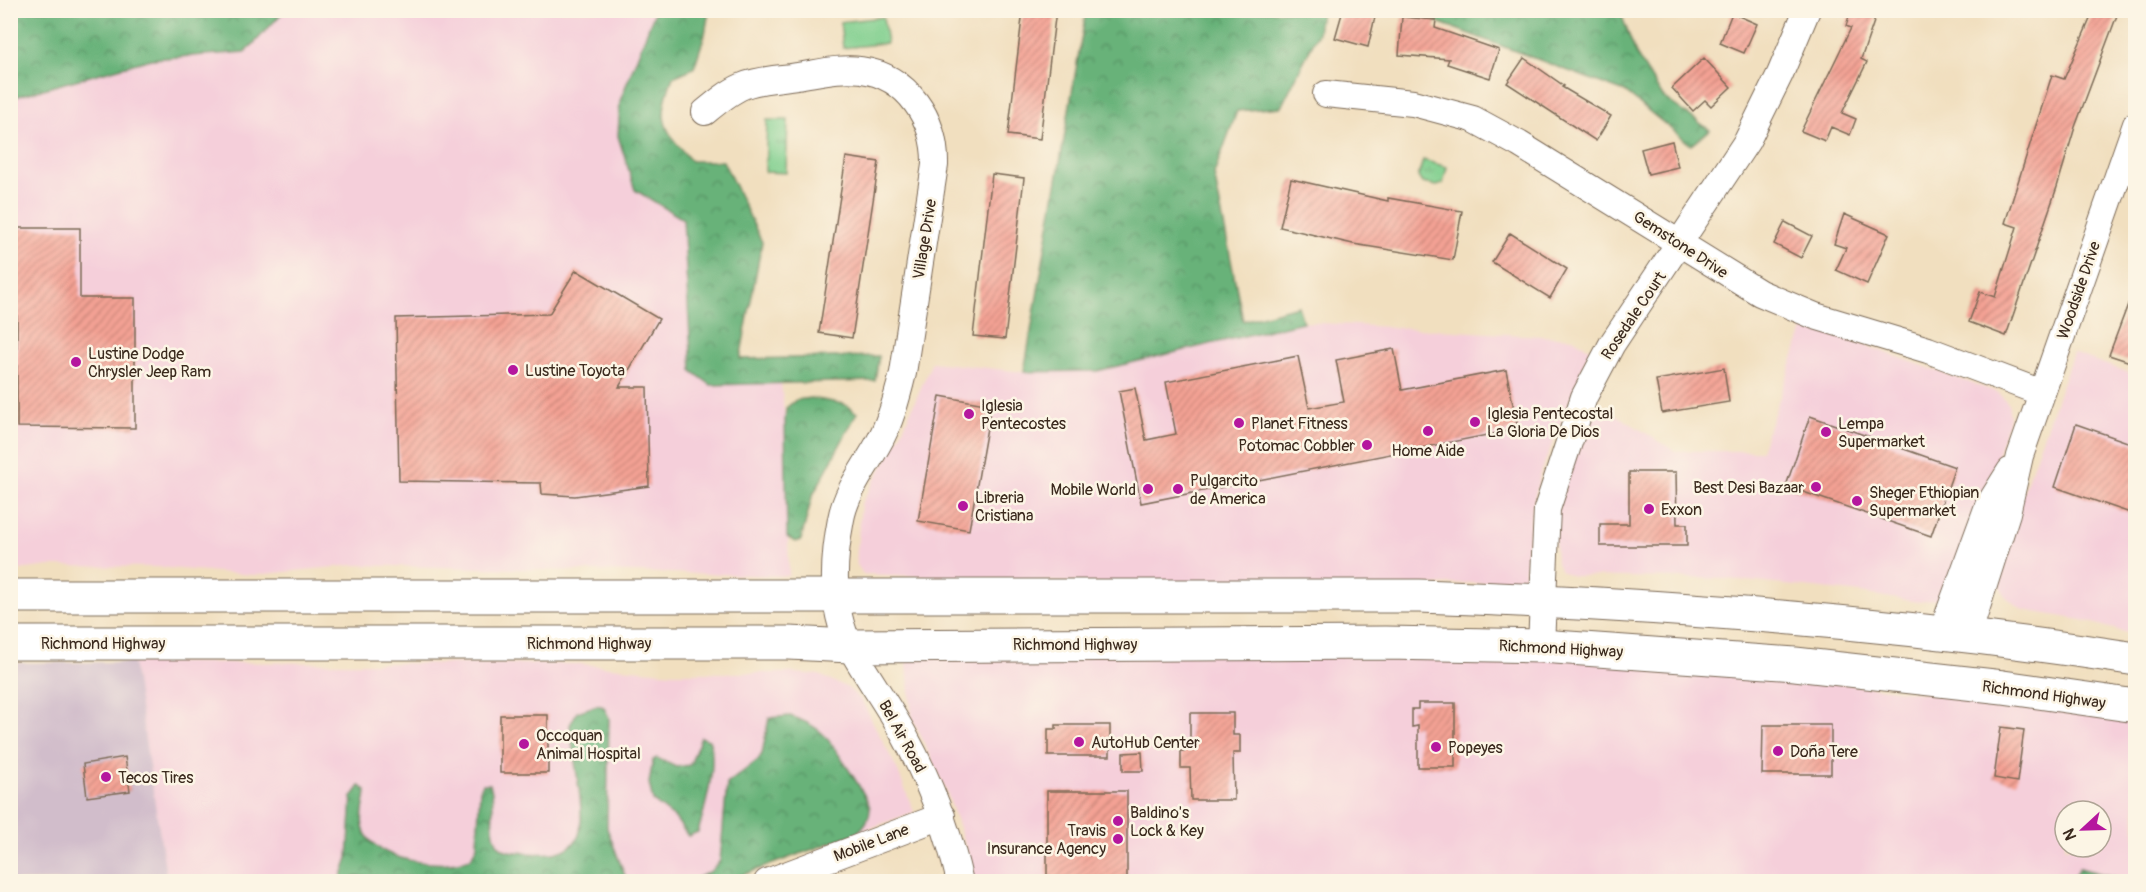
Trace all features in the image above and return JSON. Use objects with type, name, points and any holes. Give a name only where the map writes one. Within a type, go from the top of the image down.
[{"type":"main road","points":[[10,596],[1251,594],[1542,600],[1745,613],[1955,634],[2136,659]]},
{"type":"main road","points":[[249,644],[288,627],[301,614],[310,596]]},
{"type":"main road","points":[[1845,669],[1933,654],[1949,648],[1955,634]]},
{"type":"main road","name":"Richmond Highway","points":[[10,643],[789,643],[850,646],[1386,643],[1541,646],[1845,669],[2003,687],[2136,706]]},
{"type":"street","name":"Rosedale Court","points":[[1541,646],[1547,509],[1584,397],[1612,344],[1682,243],[1747,141],[1780,74],[1807,10]]},
{"type":"street","name":"Village Drive","points":[[705,111],[747,84],[860,69],[886,77],[900,86],[918,105],[931,131],[935,149],[933,179],[903,373],[894,405],[878,444],[851,490],[841,517],[835,559],[835,596]]},
{"type":"street","name":"Gemstone Drive","points":[[1326,94],[1413,103],[1473,118],[1682,243],[1739,281],[1788,305],[1928,350],[2042,393]]},
{"type":"street","name":"Woodside Drive","points":[[1955,634],[2007,513],[2020,456],[2136,124]]},
{"type":"street","name":"Bel Air Road","points":[[835,596],[850,646],[903,733],[925,775],[942,816],[960,882]]},
{"type":"street","name":"Mobile Lane","points":[[767,882],[942,816]]},
{"type":"shaded area","points":[[284,11],[655,11],[620,101],[635,190],[683,219],[692,371],[711,385],[781,383],[785,420],[789,576],[354,565],[255,575],[157,567],[49,566],[11,571],[11,98],[151,59],[246,52]]},
{"type":"shaded area","points":[[1303,322],[1573,338],[1590,349],[1540,475],[1532,508],[1524,580],[1307,592],[863,574],[856,563],[861,504],[900,436],[932,362],[1024,372],[1097,371]]},
{"type":"shaded area","points":[[1805,324],[1999,393],[2008,403],[2010,417],[1955,581],[1942,599],[1918,602],[1853,592],[1727,579],[1573,576],[1561,571],[1556,561],[1554,523],[1567,468],[1597,403],[1675,451],[1761,451]]},
{"type":"shaded area","points":[[2073,353],[2135,375],[2135,635],[2082,620],[2023,610],[2005,596],[1998,580],[2011,526]]},
{"type":"shaded area","points":[[906,654],[1588,654],[2135,718],[2135,881],[2079,868],[2070,882],[973,881],[968,854],[946,790],[912,717]]},
{"type":"shaded area","points":[[133,662],[580,664],[673,673],[819,675],[848,688],[862,701],[897,769],[914,812],[726,881],[592,882],[589,877],[353,877],[351,882],[167,881]]},
{"type":"shaded area","points":[[133,662],[167,881],[11,881],[10,663]]},
{"type":"green space","points":[[11,10],[284,11],[246,52],[151,59],[11,98]]},
{"type":"green space","points":[[655,11],[709,11],[705,34],[694,68],[673,77],[664,114],[668,131],[691,161],[723,161],[762,242],[740,359],[879,356],[875,381],[711,385],[692,371],[683,219],[635,190],[618,136],[620,101]]},
{"type":"green space","points":[[1086,11],[1321,11],[1318,33],[1281,107],[1237,111],[1214,174],[1243,321],[1298,306],[1303,322],[1097,371],[1024,372]]},
{"type":"green space","points":[[1408,11],[1620,11],[1636,54],[1663,97],[1710,130],[1691,145],[1625,92]]},
{"type":"green space","points":[[883,17],[887,43],[843,48],[840,22]]},
{"type":"green space","points":[[767,120],[788,120],[786,173],[765,172]]},
{"type":"green space","points":[[1423,160],[1447,167],[1443,184],[1437,186],[1422,183],[1418,177]]},
{"type":"green space","points":[[811,398],[844,404],[857,413],[812,497],[801,540],[795,542],[787,537],[786,408],[796,400]]},
{"type":"green space","points":[[598,705],[604,707],[609,718],[607,828],[627,881],[592,881],[589,877],[353,877],[351,881],[340,881],[348,858],[352,797],[360,786],[366,790],[362,823],[369,839],[379,848],[410,860],[444,863],[471,858],[477,846],[480,790],[483,784],[490,784],[493,799],[494,836],[503,849],[541,854],[555,853],[572,845],[580,830],[581,817],[570,725],[577,712]]},
{"type":"green space","points":[[790,716],[816,728],[834,748],[868,803],[870,813],[866,822],[857,833],[726,881],[692,881],[711,871],[720,861],[727,784],[758,760],[762,754],[769,718]]},
{"type":"green space","points":[[701,737],[709,740],[711,773],[698,832],[688,836],[675,818],[653,801],[649,783],[653,760],[657,758],[676,767],[690,765]]},
{"type":"green space","points":[[2079,868],[2130,881],[2070,881]]},
{"type":"building","points":[[1023,10],[1056,10],[1040,139],[1008,135]]},
{"type":"building","points":[[1343,10],[1359,10],[1358,13],[1375,17],[1368,47],[1335,38]]},
{"type":"building","points":[[1851,10],[1878,10],[1861,59],[1867,62],[1842,113],[1856,119],[1850,135],[1831,127],[1825,141],[1801,131],[1851,28],[1846,26]]},
{"type":"building","points":[[2094,10],[2119,10],[2075,127],[2006,336],[1969,322],[1980,292],[1995,297],[2017,227],[2005,223],[2052,75],[2064,79]]},
{"type":"building","points":[[1732,13],[1757,24],[1744,53],[1720,43]]},
{"type":"building","points":[[1402,17],[1436,20],[1435,28],[1499,50],[1490,78],[1447,64],[1449,59],[1399,55]]},
{"type":"building","points":[[1524,58],[1564,86],[1562,87],[1611,116],[1596,141],[1507,83]]},
{"type":"building","points":[[1704,58],[1731,87],[1711,106],[1705,100],[1693,111],[1672,88]]},
{"type":"building","points":[[1672,141],[1678,167],[1648,174],[1641,149]]},
{"type":"building","points":[[846,157],[879,162],[852,338],[819,333]]},
{"type":"building","points":[[992,174],[1024,178],[1005,339],[973,336]]},
{"type":"building","points":[[1291,179],[1388,201],[1388,198],[1462,211],[1453,260],[1353,244],[1280,227]]},
{"type":"building","points":[[1844,214],[1889,234],[1867,284],[1836,270],[1846,248],[1834,244]]},
{"type":"building","points":[[1785,222],[1812,236],[1801,258],[1774,244]]},
{"type":"building","name":"Lustine Dodge Chrysler Jeep Ram","points":[[17,228],[80,228],[80,298],[135,298],[135,428],[17,427]]},
{"type":"building","points":[[1510,233],[1567,269],[1550,298],[1492,262]]},
{"type":"building","name":"Lustine Toyota","points":[[576,270],[659,319],[619,387],[647,387],[649,486],[575,496],[542,494],[541,483],[399,481],[396,318],[549,314]]},
{"type":"building","points":[[2133,291],[2136,291],[2136,364],[2109,355]]},
{"type":"building","points":[[1394,349],[1402,390],[1506,370],[1518,429],[1141,503],[1119,391],[1135,388],[1146,440],[1176,434],[1166,382],[1298,356],[1309,408],[1344,402],[1336,360]]},
{"type":"building","points":[[1724,368],[1729,402],[1662,413],[1656,380]]},
{"type":"building","points":[[940,396],[991,405],[969,530],[918,521]]},
{"type":"building","points":[[1810,416],[1955,467],[1931,536],[1786,486]]},
{"type":"building","points":[[2076,424],[2136,445],[2136,515],[2055,487]]},
{"type":"building","points":[[1629,472],[1676,472],[1677,524],[1687,524],[1687,546],[1600,546],[1600,524],[1629,524]]},
{"type":"building","name":"Popeyes","points":[[1418,703],[1455,703],[1455,767],[1418,767],[1418,726],[1412,727],[1412,709],[1418,709]]},
{"type":"building","points":[[1190,713],[1233,713],[1233,735],[1240,735],[1240,753],[1233,753],[1234,800],[1191,800],[1190,768],[1181,768],[1181,751],[1190,750]]},
{"type":"building","name":"Occoquan Animal Hospital","points":[[500,715],[548,715],[548,773],[500,773]]},
{"type":"building","name":"AutoHub Center","points":[[1056,725],[1110,725],[1110,756],[1048,756],[1048,729],[1056,729]]},
{"type":"building","points":[[1763,725],[1831,725],[1831,774],[1762,774]]},
{"type":"building","points":[[2001,727],[2024,730],[2017,782],[1994,778]]},
{"type":"building","points":[[1142,752],[1143,771],[1123,771],[1123,753]]},
{"type":"building","name":"Tecos Tires","points":[[125,757],[130,791],[87,797],[83,764]]},
{"type":"building","points":[[1047,791],[1127,791],[1127,882],[1047,882]]},
{"type":"place","name":"Lustine Dodge Chrysler Jeep Ram","points":[[76,362]]},
{"type":"place","name":"Lustine Toyota","points":[[513,370]]},
{"type":"place","name":"Iglesia Pentecostes","points":[[969,414]]},
{"type":"place","name":"Iglesia Pentecostal La Gloria De Dios","points":[[1475,422]]},
{"type":"place","name":"Planet Fitness","points":[[1239,423]]},
{"type":"place","name":"Home Aide","points":[[1428,431]]},
{"type":"place","name":"Lempa Supermarket","points":[[1826,432]]},
{"type":"place","name":"Potomac Cobbler","points":[[1367,445]]},
{"type":"place","name":"Best Desi Bazaar","points":[[1816,487]]},
{"type":"place","name":"Mobile World","points":[[1148,489]]},
{"type":"place","name":"Pulgarcito de America","points":[[1178,489]]},
{"type":"place","name":"Sheger Ethiopian Supermarket","points":[[1857,501]]},
{"type":"place","name":"Libreria Cristiana","points":[[963,506]]},
{"type":"place","name":"Exxon","points":[[1649,509]]},
{"type":"place","name":"AutoHub Center","points":[[1079,742]]},
{"type":"place","name":"Occoquan Animal Hospital","points":[[524,744]]},
{"type":"place","name":"Popeyes","points":[[1436,747]]},
{"type":"place","name":"Doña Tere","points":[[1778,751]]},
{"type":"place","name":"Tecos Tires","points":[[106,777]]},
{"type":"place","name":"Baldino's Lock & Key","points":[[1118,821]]},
{"type":"place","name":"Travis Insurance Agency","points":[[1118,839]]}]
